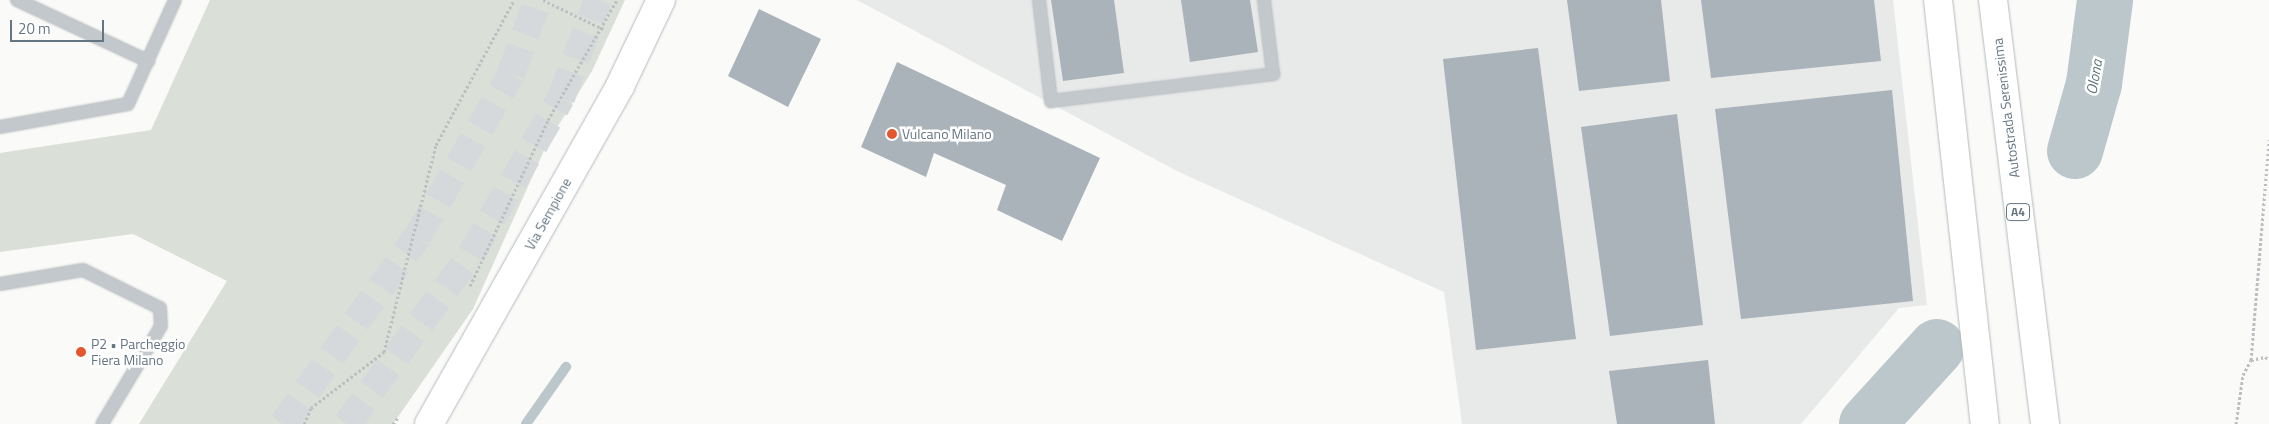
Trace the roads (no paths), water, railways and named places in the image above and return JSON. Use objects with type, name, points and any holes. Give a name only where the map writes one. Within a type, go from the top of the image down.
[{"type":"main road","name":"Via Sempione","points":[[429,424],[615,94],[661,0]]},
{"type":"main road","points":[[1938,0],[1985,424]]},
{"type":"main road","name":"Autostrada Serenissima","points":[[1994,0],[2045,424]]},
{"type":"lane","points":[[17,0],[148,61]]},
{"type":"lane","points":[[0,127],[128,104],[176,0]]},
{"type":"lane","points":[[1039,0],[1051,101],[1274,74],[1264,0]]},
{"type":"lane","points":[[0,284],[83,270],[160,308],[161,326],[102,424]]},
{"type":"waterway","name":"Olona","points":[[2075,151],[2094,84],[2105,0]]},
{"type":"waterway","name":"Olona","points":[[1867,424],[1937,347]]},
{"type":"waterway","points":[[526,424],[566,367]]},
{"type":"tunnel","points":[[283,424],[417,237],[511,74],[538,0]]},
{"type":"tunnel","points":[[347,424],[471,254],[561,98],[598,0]]},
{"type":"place","name":"Vulcano Milano","points":[[892,134]]},
{"type":"place","name":"P2 • Parcheggio Fiera Milano","points":[[81,352]]}]
